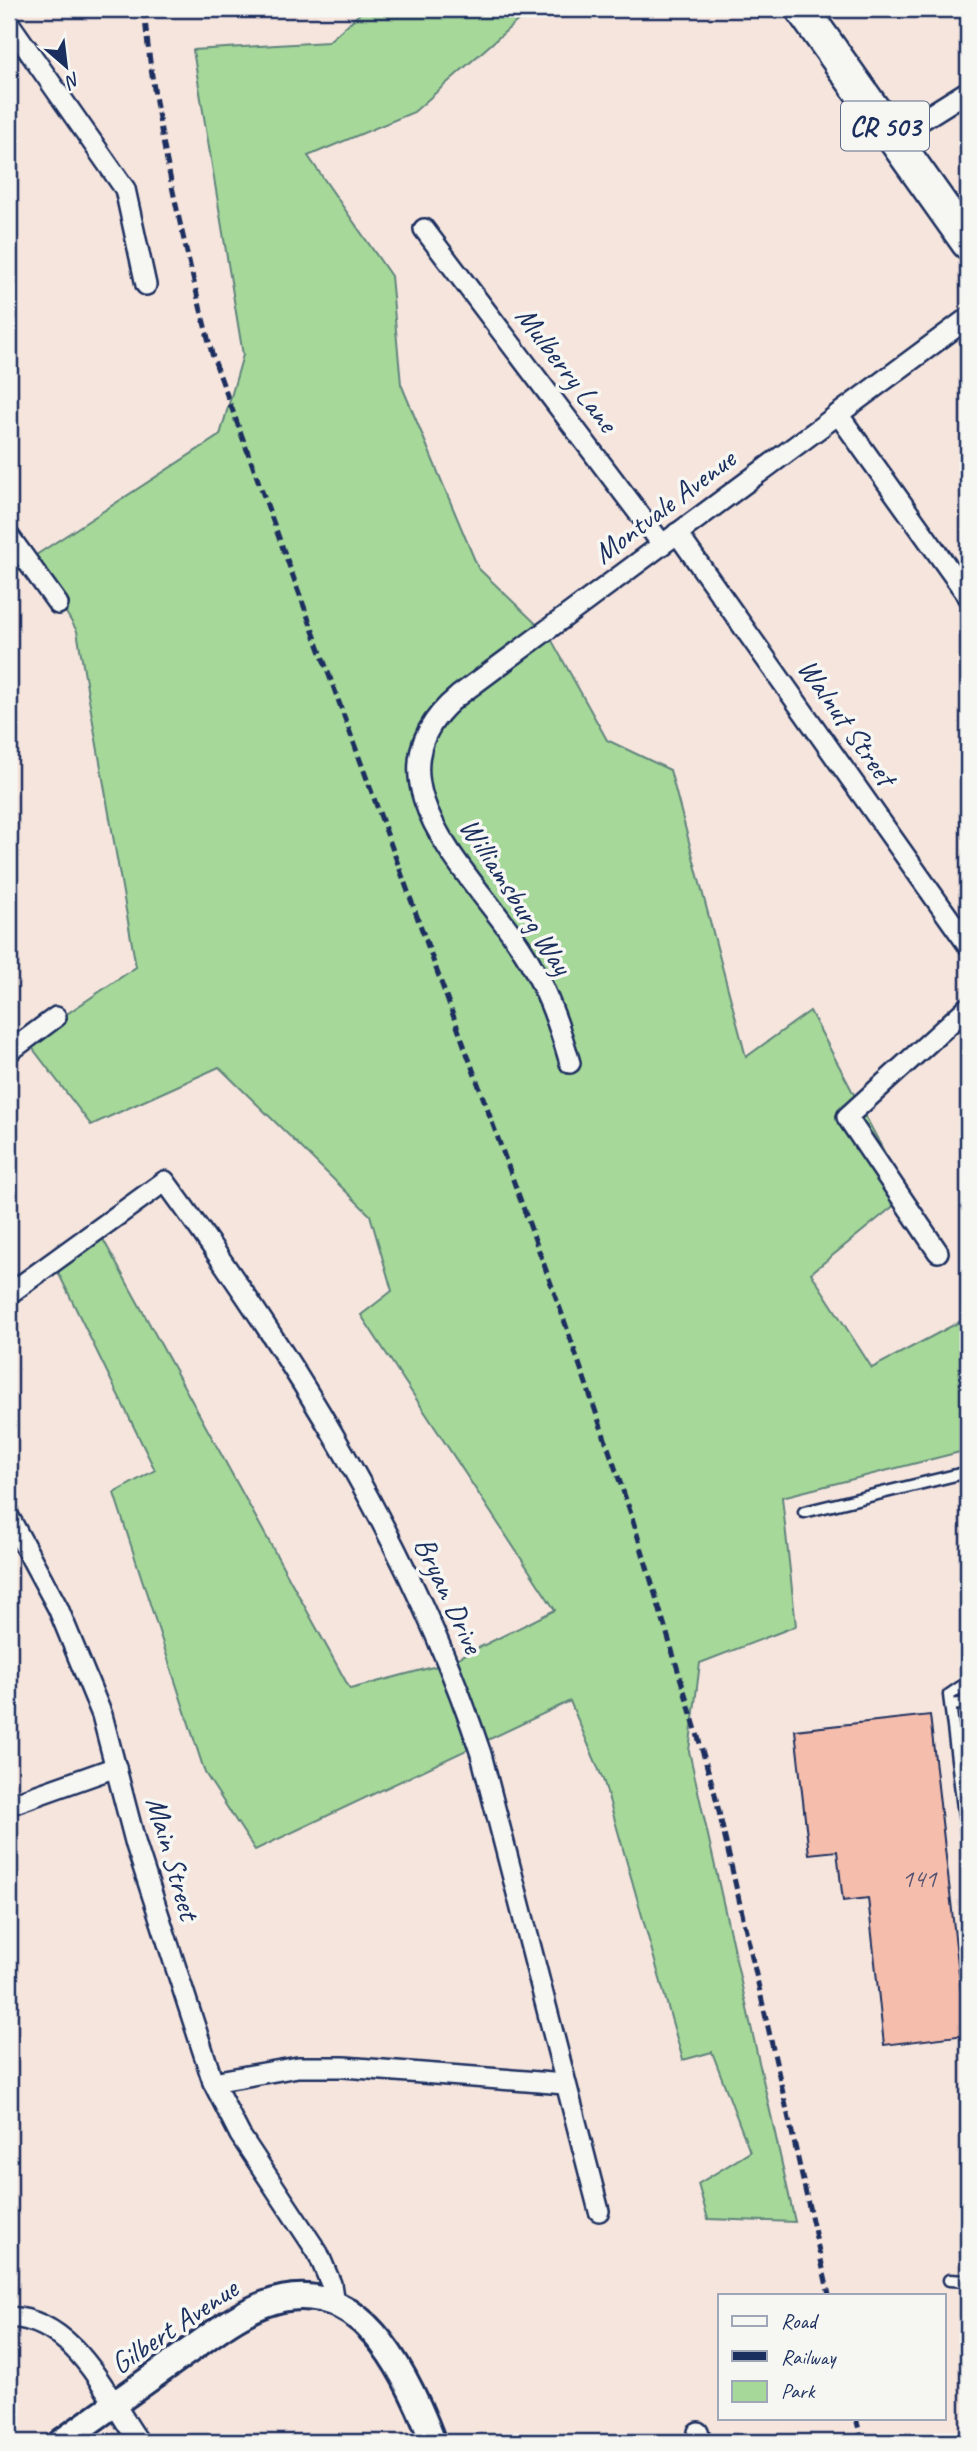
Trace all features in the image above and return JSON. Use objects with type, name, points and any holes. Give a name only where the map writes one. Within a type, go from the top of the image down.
[{"type":"main road","name":"CR 503","points":[[802,9],[968,243]]},
{"type":"street","points":[[9,23],[125,189],[146,285]]},
{"type":"street","points":[[893,138],[968,91]]},
{"type":"street","name":"Mulberry Lane","points":[[425,229],[670,538]]},
{"type":"street","name":"Montvale Avenue","points":[[419,762],[429,729],[449,703],[968,318]]},
{"type":"street","points":[[838,414],[968,596]]},
{"type":"street","points":[[9,536],[58,604]]},
{"type":"street","name":"Walnut Street","points":[[670,538],[968,945]]},
{"type":"street","name":"Williamsburg Way","points":[[419,762],[419,784],[426,813],[521,947],[547,995],[570,1063]]},
{"type":"street","points":[[938,1252],[847,1117],[968,1007]]},
{"type":"street","points":[[9,1052],[57,1017]]},
{"type":"street","name":"Bryan Drive","points":[[9,1294],[165,1181],[227,1266],[281,1349],[400,1556],[432,1620],[459,1686],[481,1754],[599,2211]]},
{"type":"street","name":"Main Street","points":[[9,1517],[71,1635],[102,1715],[136,1845],[213,2082],[240,2135],[322,2262],[334,2303]]},
{"type":"street","points":[[9,1805],[116,1767]]},
{"type":"street","points":[[213,2082],[310,2067],[565,2084]]},
{"type":"street","name":"Gilbert Avenue","points":[[61,2442],[228,2323],[264,2304],[301,2296],[334,2303]]},
{"type":"street","points":[[334,2303],[360,2318],[386,2349],[410,2390],[433,2442]]},
{"type":"street","points":[[9,2317],[36,2321],[63,2337],[139,2442]]},
{"type":"lane","points":[[803,1512],[968,1472]]},
{"type":"lane","points":[[968,1682],[949,1695],[963,1759],[968,1848]]},
{"type":"lane","points":[[951,1705],[968,1703]]},
{"type":"lane","points":[[949,2280],[968,2281]]},
{"type":"green space","points":[[365,9],[531,9],[414,112],[308,156],[391,276],[401,384],[478,568],[550,637],[607,740],[670,770],[746,1057],[810,1011],[907,1195],[811,1273],[872,1368],[965,1319],[968,1450],[782,1497],[796,1626],[700,1663],[689,1751],[795,2222],[708,2219],[698,2184],[750,2152],[712,2052],[683,2060],[604,1782],[570,1701],[255,1850],[205,1773],[114,1493],[155,1470],[55,1266],[98,1230],[350,1689],[448,1663],[555,1610],[361,1315],[392,1291],[370,1215],[219,1067],[91,1125],[27,1041],[136,967],[77,631],[33,557],[220,435],[243,355],[193,50],[328,42]]},
{"type":"building","points":[[930,1715],[966,2035],[884,2045],[868,1898],[843,1901],[837,1851],[809,1854],[795,1730]]},
{"type":"railway","points":[[144,9],[163,140],[212,354],[562,1314],[631,1514],[714,1790],[829,2294]]},
{"type":"railway","points":[[856,2420],[862,2442]]}]
